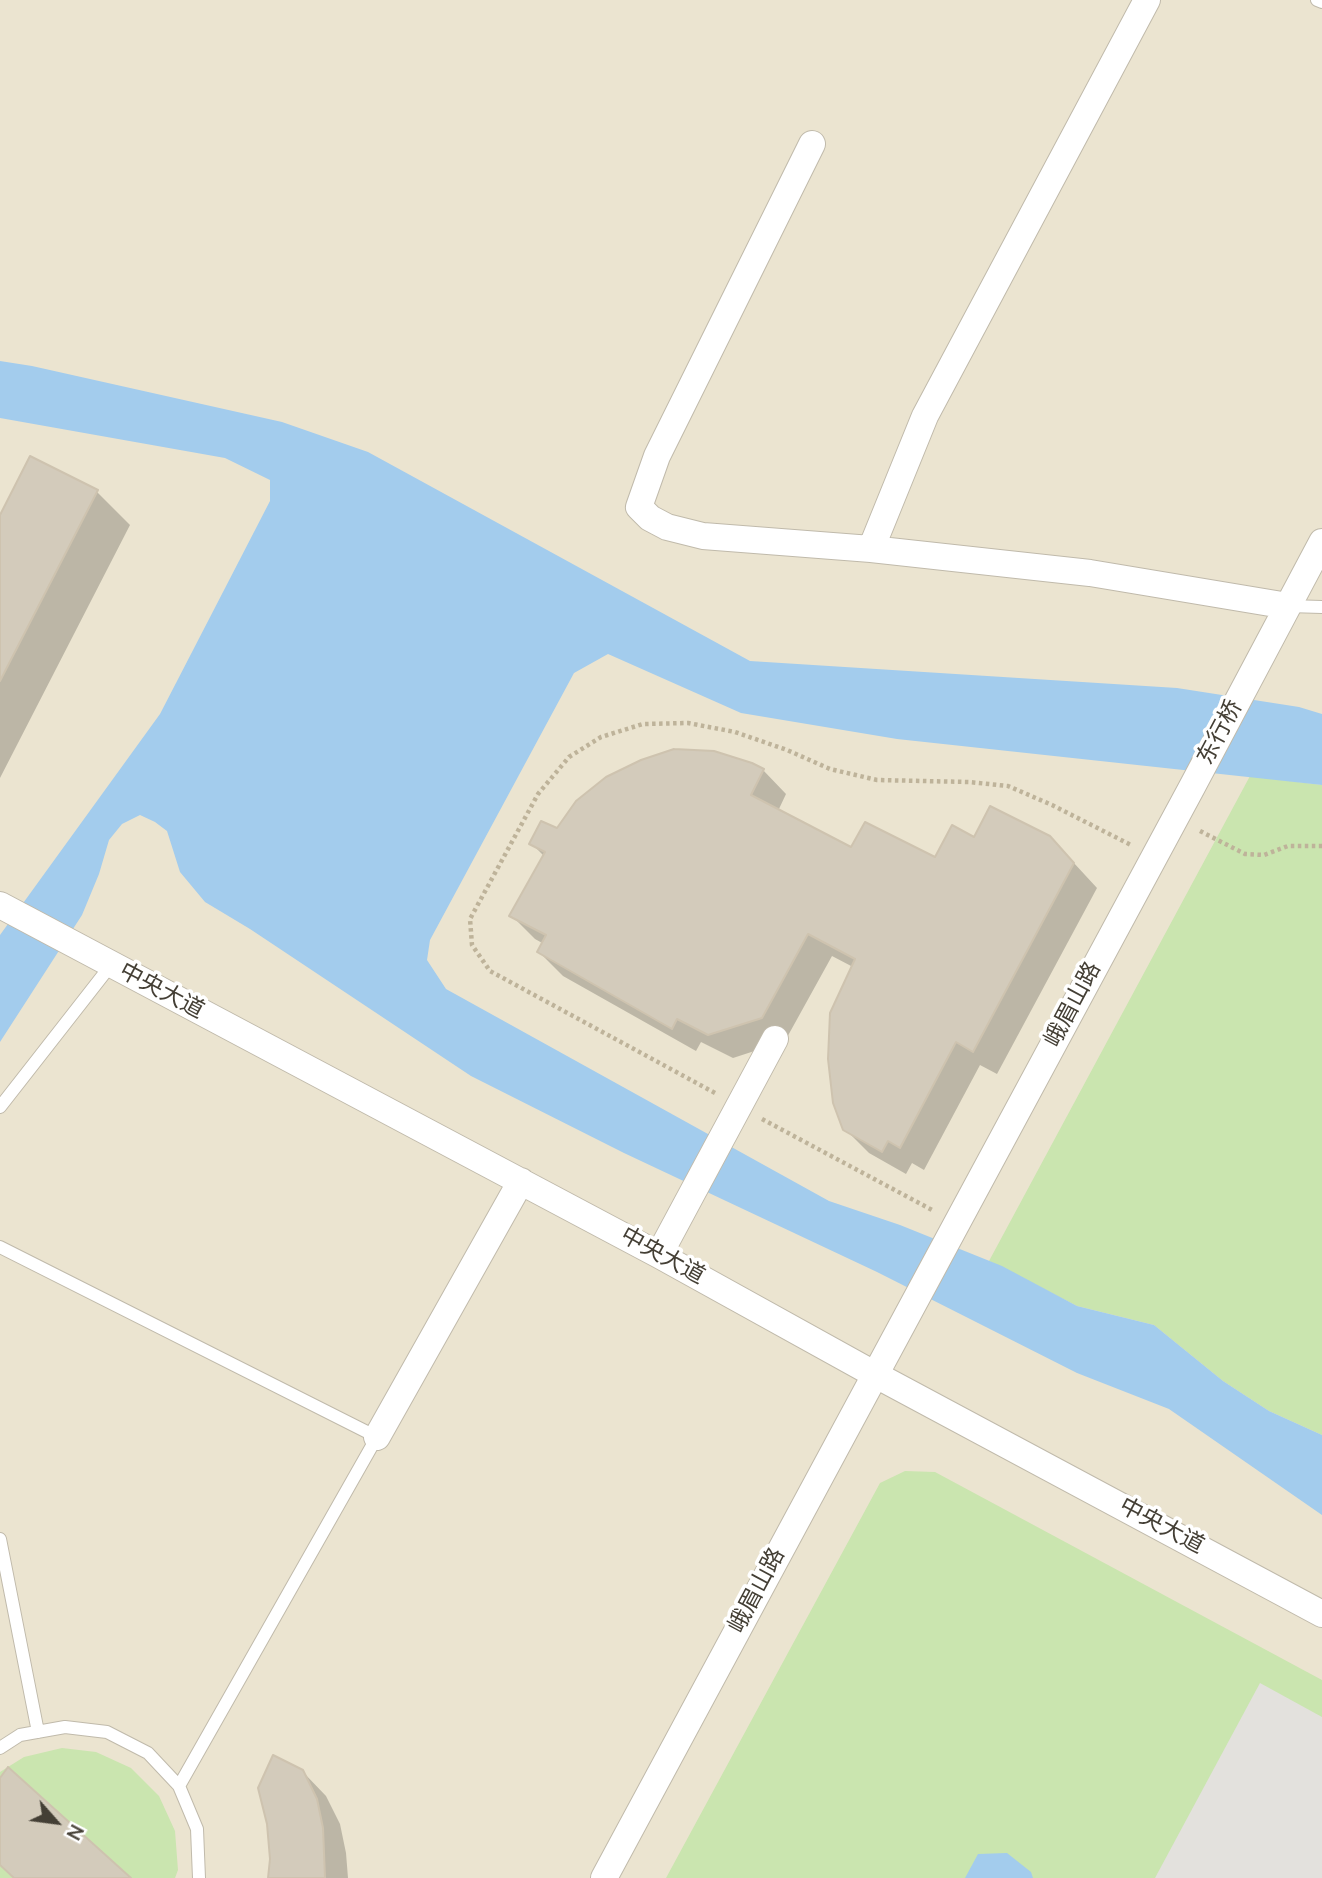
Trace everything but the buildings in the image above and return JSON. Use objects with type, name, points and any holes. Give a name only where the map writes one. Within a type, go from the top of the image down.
[{"type":"street","points":[[871,549],[925,416],[1147,0]]},
{"type":"street","points":[[812,144],[657,456],[639,507],[650,518],[667,527],[703,536],[871,549],[1090,573],[1288,606],[1322,542]]},
{"type":"street","name":"东行桥","points":[[1192,787],[1288,606]]},
{"type":"street","name":"峨眉山路","points":[[604,1878],[1192,787]]},
{"type":"street","name":"中央大道","points":[[5,908],[521,1181],[1322,1614]]},
{"type":"street","points":[[659,1255],[775,1039]]},
{"type":"street","points":[[377,1437],[521,1181]]},
{"type":"lane","points":[[1317,0],[1322,2]]},
{"type":"lane","points":[[1288,606],[1322,607]]},
{"type":"lane","points":[[0,1107],[111,965]]},
{"type":"lane","points":[[0,1247],[377,1437],[179,1786]]},
{"type":"lane","points":[[0,1539],[38,1732]]},
{"type":"lane","points":[[0,1748],[20,1735],[65,1727],[107,1732],[148,1752],[179,1786],[197,1829],[199,1878]]},
{"type":"path","points":[[956,1223],[490,971],[471,945],[470,919],[538,794],[569,757],[601,737],[643,724],[688,723],[735,732],[830,769],[877,780],[969,782],[1008,786],[1052,805],[1154,857]]},
{"type":"path","points":[[1175,818],[1245,854],[1264,855],[1288,846],[1322,846]]},
{"type":"shaded area","points":[[0,0],[1322,0],[1322,1878],[0,1878]]},
{"type":"shaded area","points":[[1260,1683],[1322,1717],[1322,1878],[1155,1878]]},
{"type":"green space","points":[[1250,776],[1322,785],[1322,1435],[1269,1411],[1223,1381],[1154,1325],[1077,1306],[989,1261]]},
{"type":"green space","points":[[905,1471],[935,1472],[1322,1680],[1322,1878],[666,1878],[880,1483]]},
{"type":"green space","points":[[62,1748],[96,1752],[131,1768],[159,1796],[175,1831],[178,1870],[175,1878],[0,1878],[0,1772],[24,1757]]},
{"type":"water","points":[[0,361],[282,422],[368,452],[750,661],[1177,688],[1299,707],[1322,714],[1322,785],[897,739],[741,713],[608,654],[574,673],[430,940],[427,960],[446,989],[829,1201],[900,1225],[1002,1266],[1077,1306],[1154,1325],[1223,1381],[1269,1411],[1322,1435],[1322,1515],[1169,1409],[1077,1373],[877,1272],[624,1153],[471,1076],[205,902],[180,872],[167,831],[140,815],[122,824],[109,840],[99,874],[82,915],[0,1042],[0,935],[160,714],[270,501],[270,480],[225,458],[0,418]]},
{"type":"water","points":[[1007,1853],[1031,1872],[1033,1878],[965,1878],[978,1854]]}]
